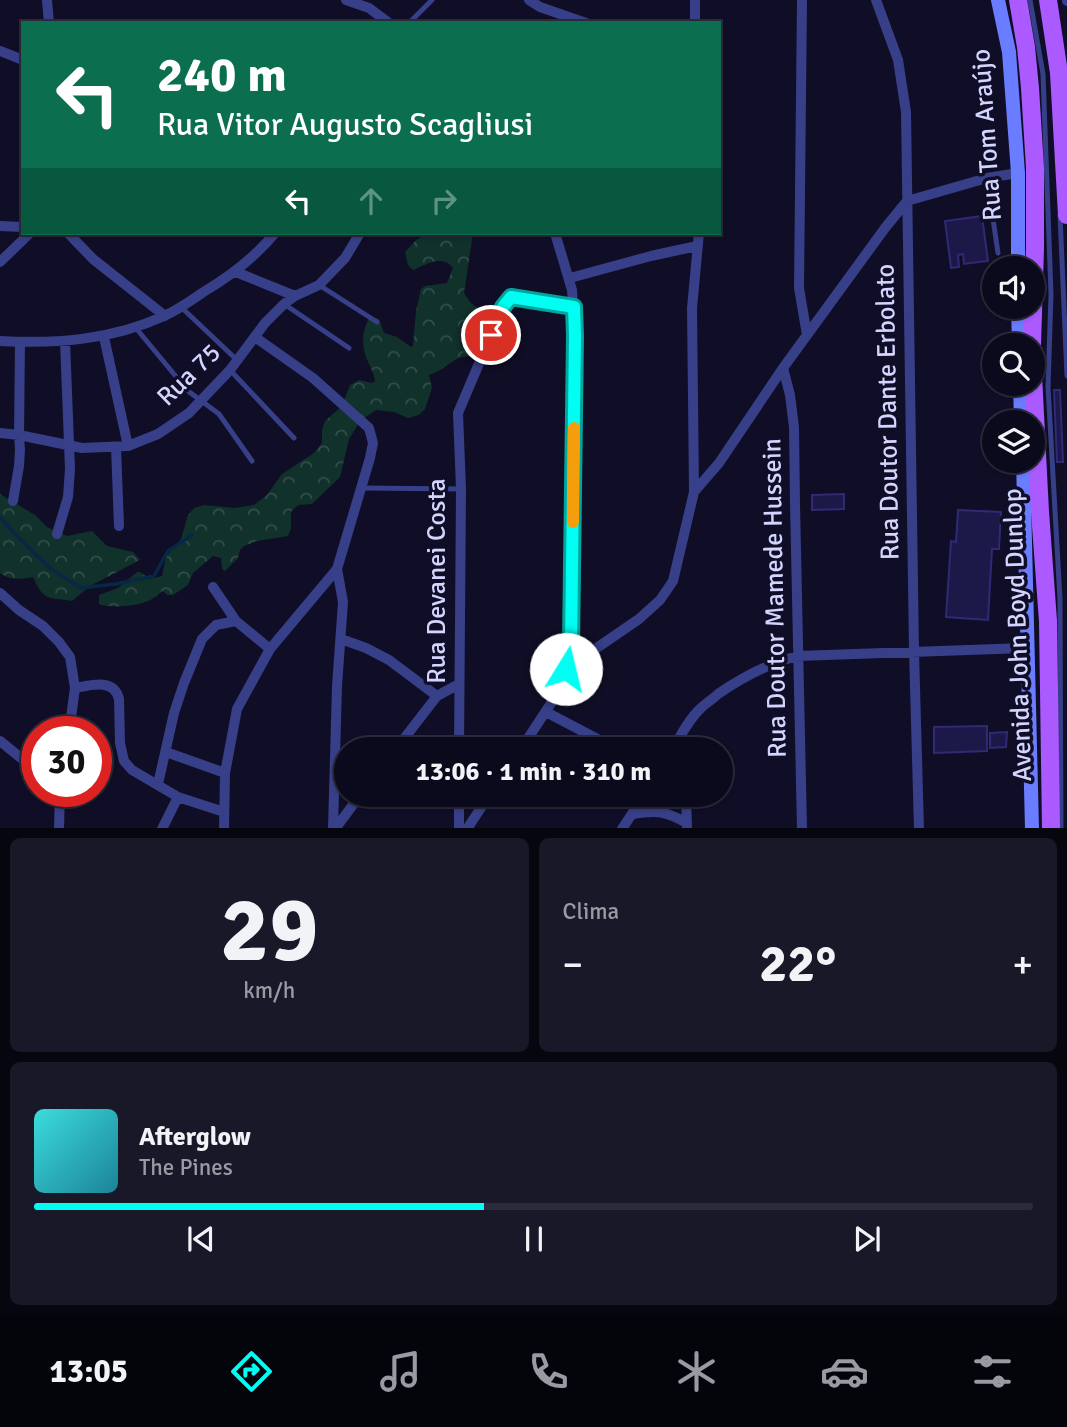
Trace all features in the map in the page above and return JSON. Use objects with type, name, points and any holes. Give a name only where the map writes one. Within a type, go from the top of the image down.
[{"type":"main road","name":"Rua Tom Araújo","points":[[998,0],[1009,52],[1017,173],[1018,256]]},
{"type":"main road","points":[[1018,0],[1026,47],[1035,168],[1032,333]]},
{"type":"main road","points":[[1048,0],[1059,73],[1067,215]]},
{"type":"main road","name":"Avenida John Boyd Dunlop","points":[[1034,396],[1048,621],[1051,828]]},
{"type":"main road","points":[[1023,473],[1032,828]]},
{"type":"street","points":[[47,0],[49,21]]},
{"type":"street","points":[[346,0],[372,4],[387,21]]},
{"type":"street","points":[[529,0],[577,21]]},
{"type":"street","points":[[695,0],[695,21]]},
{"type":"street","points":[[802,0],[799,288],[807,335]]},
{"type":"street","name":"Rua Doutor Dante Erbolato","points":[[876,0],[898,60],[906,113],[919,828]]},
{"type":"street","points":[[0,51],[21,59]]},
{"type":"street","points":[[694,492],[719,463],[783,368],[907,201],[987,178],[1017,173]]},
{"type":"street","points":[[0,226],[21,227]]},
{"type":"street","points":[[0,262],[28,235]]},
{"type":"street","points":[[70,235],[93,259],[165,316]]},
{"type":"street","points":[[0,341],[65,341],[104,337],[165,316],[236,272],[273,235]]},
{"type":"street","name":"Rua 75","points":[[0,433],[82,448],[128,446],[158,434],[189,413],[234,365],[265,323],[284,304],[319,285],[345,258],[359,235]]},
{"type":"street","points":[[529,737],[561,688],[572,631],[574,307],[570,278],[556,235]]},
{"type":"street","points":[[566,669],[639,619],[660,600],[673,581],[694,492],[692,308],[699,235]]},
{"type":"street","points":[[570,278],[697,246]]},
{"type":"street","points":[[236,272],[295,296]]},
{"type":"street","name":"Rua Devanei Costa","points":[[459,737],[461,489],[458,414],[503,307],[511,297],[574,307]]},
{"type":"street","points":[[104,337],[128,446]]},
{"type":"street","points":[[224,828],[225,773],[237,709],[270,649],[337,569],[373,443],[370,431],[313,378],[255,337]]},
{"type":"street","points":[[57,534],[68,497],[70,469],[65,341]]},
{"type":"street","points":[[13,500],[20,450],[20,342]]},
{"type":"street","name":"Rua Doutor Mamede Hussein","points":[[783,368],[794,427],[802,828]]},
{"type":"street","points":[[116,447],[119,526]]},
{"type":"street","points":[[334,828],[337,686],[343,602],[337,569]]},
{"type":"street","points":[[213,587],[236,621],[270,649]]},
{"type":"street","points":[[0,593],[43,626],[69,657],[75,688],[71,716]]},
{"type":"street","points":[[158,784],[174,713],[202,639],[216,625],[236,621]]},
{"type":"street","points":[[341,639],[389,660],[437,696]]},
{"type":"street","points":[[680,737],[701,707],[724,690],[758,670],[798,656],[1028,648]]},
{"type":"street","points":[[75,688],[99,683],[118,692],[120,743],[124,761],[132,770],[178,797],[225,812]]},
{"type":"street","points":[[405,737],[437,696],[459,684]]},
{"type":"street","points":[[546,712],[594,737]]},
{"type":"street","points":[[685,728],[685,737]]},
{"type":"street","points":[[0,741],[21,758]]},
{"type":"street","points":[[166,752],[225,773]]},
{"type":"street","points":[[162,828],[178,797]]},
{"type":"street","points":[[59,828],[60,807]]},
{"type":"street","points":[[334,828],[351,807]]},
{"type":"street","points":[[459,807],[459,828]]},
{"type":"street","points":[[467,828],[481,807]]},
{"type":"street","points":[[622,828],[637,807]]},
{"type":"street","points":[[686,807],[687,826]]},
{"type":"street","points":[[633,814],[653,810],[668,813],[687,826]]},
{"type":"lane","points":[[412,21],[432,0]]},
{"type":"lane","points":[[1030,0],[1044,88],[1051,294],[1048,387],[1060,599],[1060,828]]},
{"type":"lane","points":[[1041,0],[1053,74],[1067,376]]},
{"type":"lane","points":[[987,178],[998,253]]},
{"type":"lane","points":[[319,285],[377,322]]},
{"type":"lane","points":[[284,304],[349,348]]},
{"type":"lane","points":[[181,307],[234,365],[294,438]]},
{"type":"lane","points":[[135,327],[182,384],[219,414],[252,461]]},
{"type":"lane","points":[[361,488],[461,489]]},
{"type":"green space","points":[[425,235],[473,235],[464,293],[481,311],[483,319],[480,346],[475,355],[458,358],[429,375],[432,388],[425,409],[419,415],[408,418],[394,412],[376,410],[360,421],[349,439],[340,477],[312,504],[299,505],[293,509],[288,536],[244,546],[238,558],[225,571],[222,569],[221,558],[213,556],[193,573],[188,585],[173,595],[162,591],[147,601],[134,605],[99,604],[99,595],[118,588],[137,572],[150,579],[162,576],[166,557],[181,539],[188,515],[194,508],[204,505],[235,508],[254,505],[267,495],[282,474],[314,453],[322,443],[325,421],[342,406],[350,385],[359,380],[372,383],[375,381],[363,347],[364,330],[369,318],[379,319],[384,333],[413,346],[421,289],[447,283],[453,268],[439,261],[413,270],[408,265],[405,252],[416,240]]},
{"type":"green space","points":[[0,493],[35,515],[47,527],[67,536],[92,531],[107,546],[133,552],[140,560],[90,586],[72,601],[43,594],[33,577],[20,579],[4,576],[0,573]]},
{"type":"building","points":[[982,216],[987,256],[982,256],[982,262],[964,264],[963,254],[958,255],[959,267],[951,268],[945,221]]},
{"type":"building","points":[[1054,390],[1060,390],[1063,462],[1057,462]]},
{"type":"building","points":[[844,494],[844,509],[812,510],[812,495]]},
{"type":"building","points":[[958,510],[1001,512],[999,549],[992,549],[988,620],[946,617],[951,541],[956,542]]},
{"type":"building","points":[[987,726],[987,751],[934,753],[934,727]]},
{"type":"building","points":[[1007,732],[1006,747],[990,748],[990,733]]},
{"type":"waterway","points":[[0,517],[50,568],[81,588],[154,576],[168,551],[192,535]]},
{"type":"slow traffic","points":[[573,522],[574,428]]},
{"type":"route","points":[[491,335],[503,307],[511,297],[574,307],[571,645],[566,669]]}]
